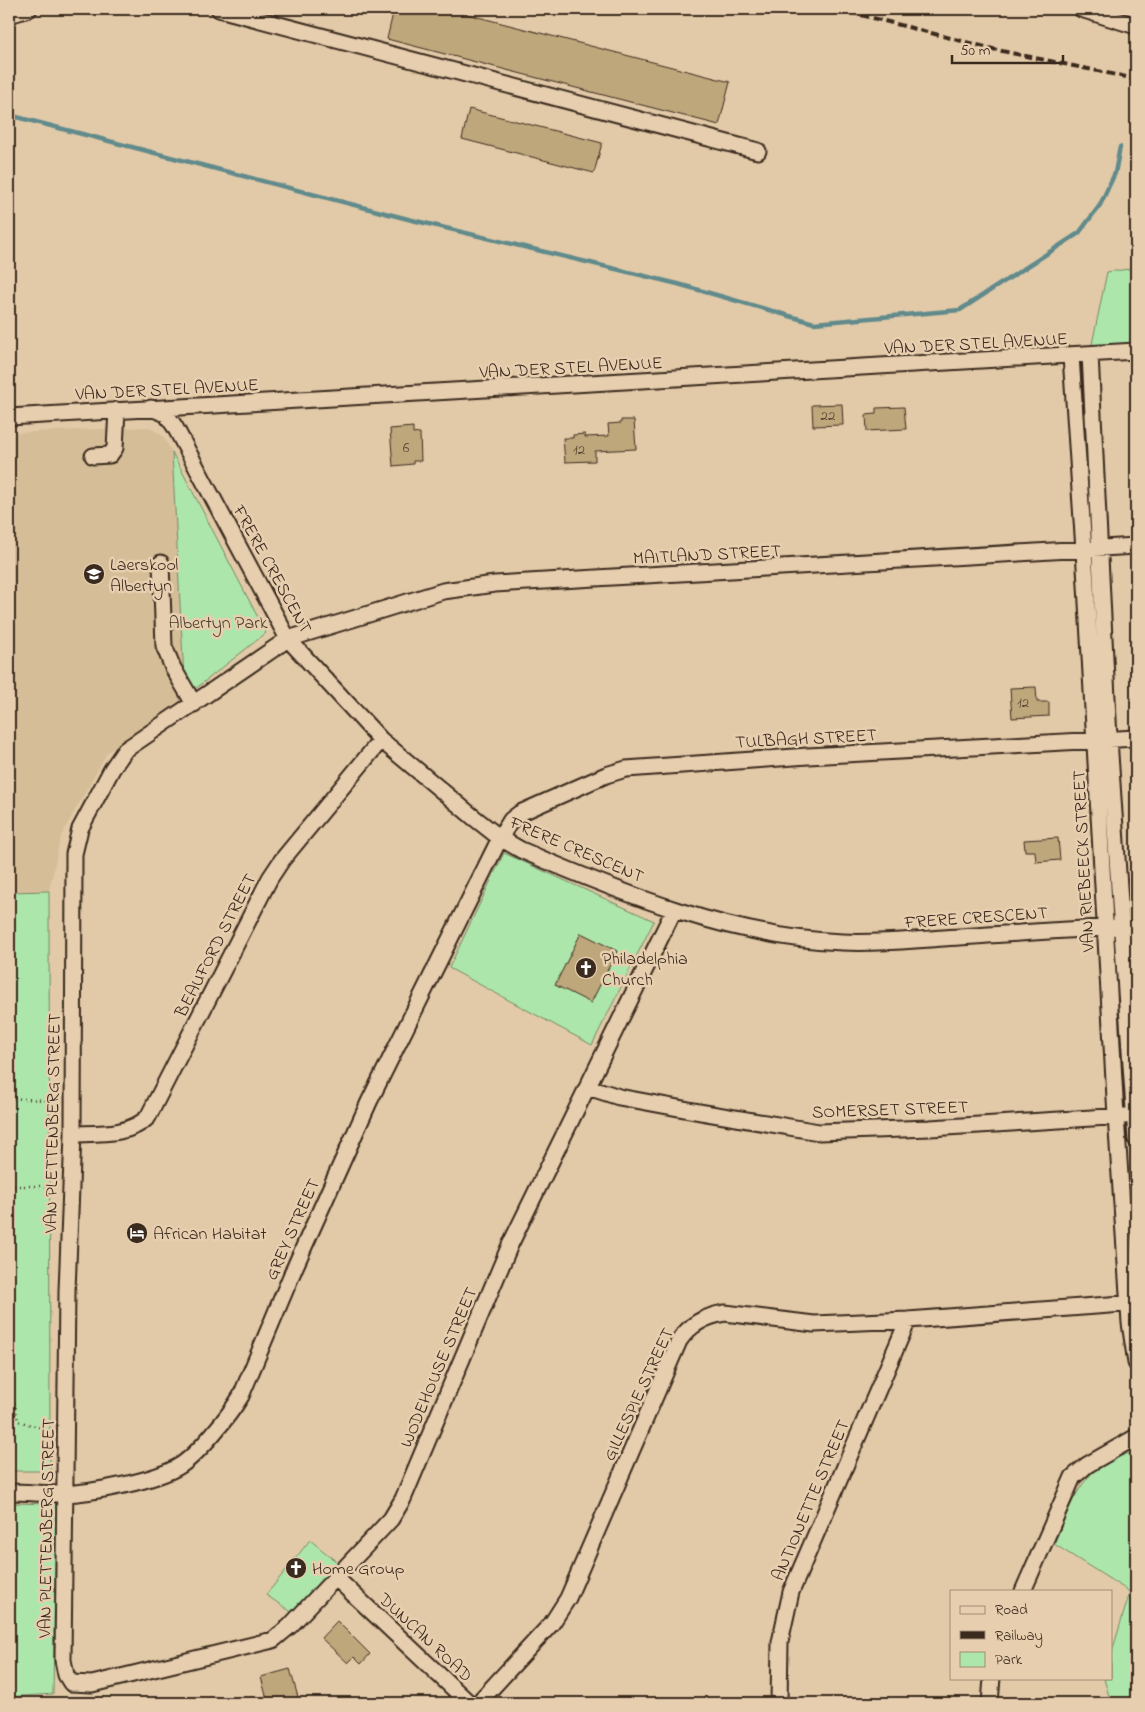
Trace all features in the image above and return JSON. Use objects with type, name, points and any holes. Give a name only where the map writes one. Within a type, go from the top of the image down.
[{"type":"street","points":[[9,15],[28,9]]},
{"type":"street","points":[[219,9],[758,151]]},
{"type":"street","points":[[1081,9],[1136,26]]},
{"type":"street","name":"VAN DER STEL AVENUE","points":[[9,417],[1136,351]]},
{"type":"street","name":"VAN RIEBEECK STREET","points":[[1090,354],[1101,548],[1105,928],[1116,1116],[1133,1303],[1136,1363]]},
{"type":"street","name":"VAN RIEBEECK STREET","points":[[1071,356],[1084,550],[1102,740],[1130,926],[1136,1139]]},
{"type":"street","name":"FRERE CRESCENT","points":[[151,408],[166,414],[175,426],[265,600],[288,639],[381,740],[500,838],[556,864],[674,910],[723,924],[841,942],[896,942],[1130,926]]},
{"type":"street","points":[[93,456],[110,455],[116,448],[117,410]]},
{"type":"street","points":[[1078,464],[1096,464]]},
{"type":"street","name":"MAITLAND STREET","points":[[288,639],[443,592],[467,587],[1136,546]]},
{"type":"street","points":[[161,564],[164,646],[173,668],[194,704]]},
{"type":"street","name":"VAN PLETTENBERG STREET","points":[[92,1684],[71,1683],[64,1669],[67,1291],[73,1134],[73,863],[76,839],[97,796],[123,752],[288,639]]},
{"type":"street","name":"TULBAGH STREET","points":[[500,838],[511,820],[520,813],[606,775],[626,769],[1136,738]]},
{"type":"street","name":"BEAUFORD STREET","points":[[73,1134],[106,1133],[126,1129],[136,1126],[148,1117],[270,878],[287,854],[381,740]]},
{"type":"street","name":"GREY STREET","points":[[9,1492],[64,1494],[144,1480],[170,1471],[186,1461],[236,1405],[369,1102],[500,838]]},
{"type":"street","name":"WODEHOUSE STREET","points":[[92,1684],[273,1640],[290,1626],[391,1518],[403,1499],[510,1245],[674,910]]},
{"type":"street","name":"SOMERSET STREET","points":[[588,1087],[619,1096],[700,1112],[819,1132],[940,1128],[1136,1116]]},
{"type":"street","name":"GILLESPIE STREET","points":[[478,1703],[548,1627],[568,1598],[679,1341],[688,1329],[704,1318],[736,1312],[814,1324],[908,1320],[1133,1303]]},
{"type":"street","name":"ANTIONETTE STREET","points":[[779,1703],[780,1642],[791,1592],[908,1320]]},
{"type":"street","points":[[1023,1590],[1072,1477],[1087,1465],[1136,1437]]},
{"type":"street","name":"DUNCAN ROAD","points":[[336,1577],[469,1703]]},
{"type":"street","points":[[990,1703],[992,1680]]},
{"type":"path","points":[[9,1098],[73,1101]]},
{"type":"path","points":[[9,1186],[71,1186]]},
{"type":"path","points":[[9,1373],[18,1421],[67,1436]]},
{"type":"shaded area","name":"Laerskool Albertyn","points":[[149,427],[163,436],[172,452],[185,697],[107,753],[61,836],[49,891],[9,892],[9,433]]},
{"type":"green space","points":[[1136,268],[1136,351],[1090,354],[1107,272]]},
{"type":"green space","name":"Albertyn Park","points":[[172,452],[266,633],[185,697]]},
{"type":"green space","points":[[504,853],[654,921],[592,1045],[449,968]]},
{"type":"green space","points":[[49,891],[50,1471],[9,1471],[9,892]]},
{"type":"green space","points":[[1136,1452],[1136,1703],[1111,1703],[1104,1680],[1112,1680],[1112,1652],[1130,1592],[1054,1544],[1067,1512],[1082,1485],[1092,1473],[1118,1457]]},
{"type":"green space","points":[[9,1503],[56,1504],[53,1694],[9,1697]]},
{"type":"green space","points":[[310,1540],[338,1563],[293,1613],[266,1595]]},
{"type":"building","points":[[394,9],[447,9],[730,82],[719,125],[387,39]]},
{"type":"building","points":[[469,109],[602,143],[594,173],[462,139]]},
{"type":"building","points":[[842,404],[843,425],[813,426],[812,405]]},
{"type":"building","points":[[904,407],[906,429],[867,431],[866,415],[876,414],[876,408]]},
{"type":"building","points":[[621,420],[634,420],[636,449],[595,451],[595,461],[565,462],[563,438],[573,438],[573,435],[585,434],[585,437],[609,436],[608,424],[621,423]]},
{"type":"building","points":[[413,427],[413,434],[420,433],[421,461],[413,461],[413,464],[393,466],[390,429]]},
{"type":"building","points":[[1036,687],[1037,702],[1049,702],[1049,716],[1012,718],[1010,688]]},
{"type":"building","points":[[1058,838],[1060,860],[1036,862],[1035,851],[1025,851],[1024,840]]},
{"type":"building","name":"Philadelphia Church","points":[[581,933],[617,951],[591,1003],[555,985]]},
{"type":"building","points":[[337,1621],[370,1654],[361,1664],[354,1657],[348,1663],[321,1638]]},
{"type":"building","points":[[290,1669],[298,1697],[268,1703],[261,1677]]},
{"type":"waterway","points":[[9,115],[408,219],[678,284],[814,323],[960,310],[1079,233],[1100,205],[1115,173],[1120,147]]},
{"type":"railway","points":[[838,9],[997,50],[1136,79]]},
{"type":"place","name":"Laerskool Albertyn","points":[[94,574]]},
{"type":"place","name":"Philadelphia Church","points":[[586,968]]},
{"type":"place","name":"African Habitat","points":[[137,1233]]},
{"type":"place","name":"Home Group","points":[[296,1568]]}]
